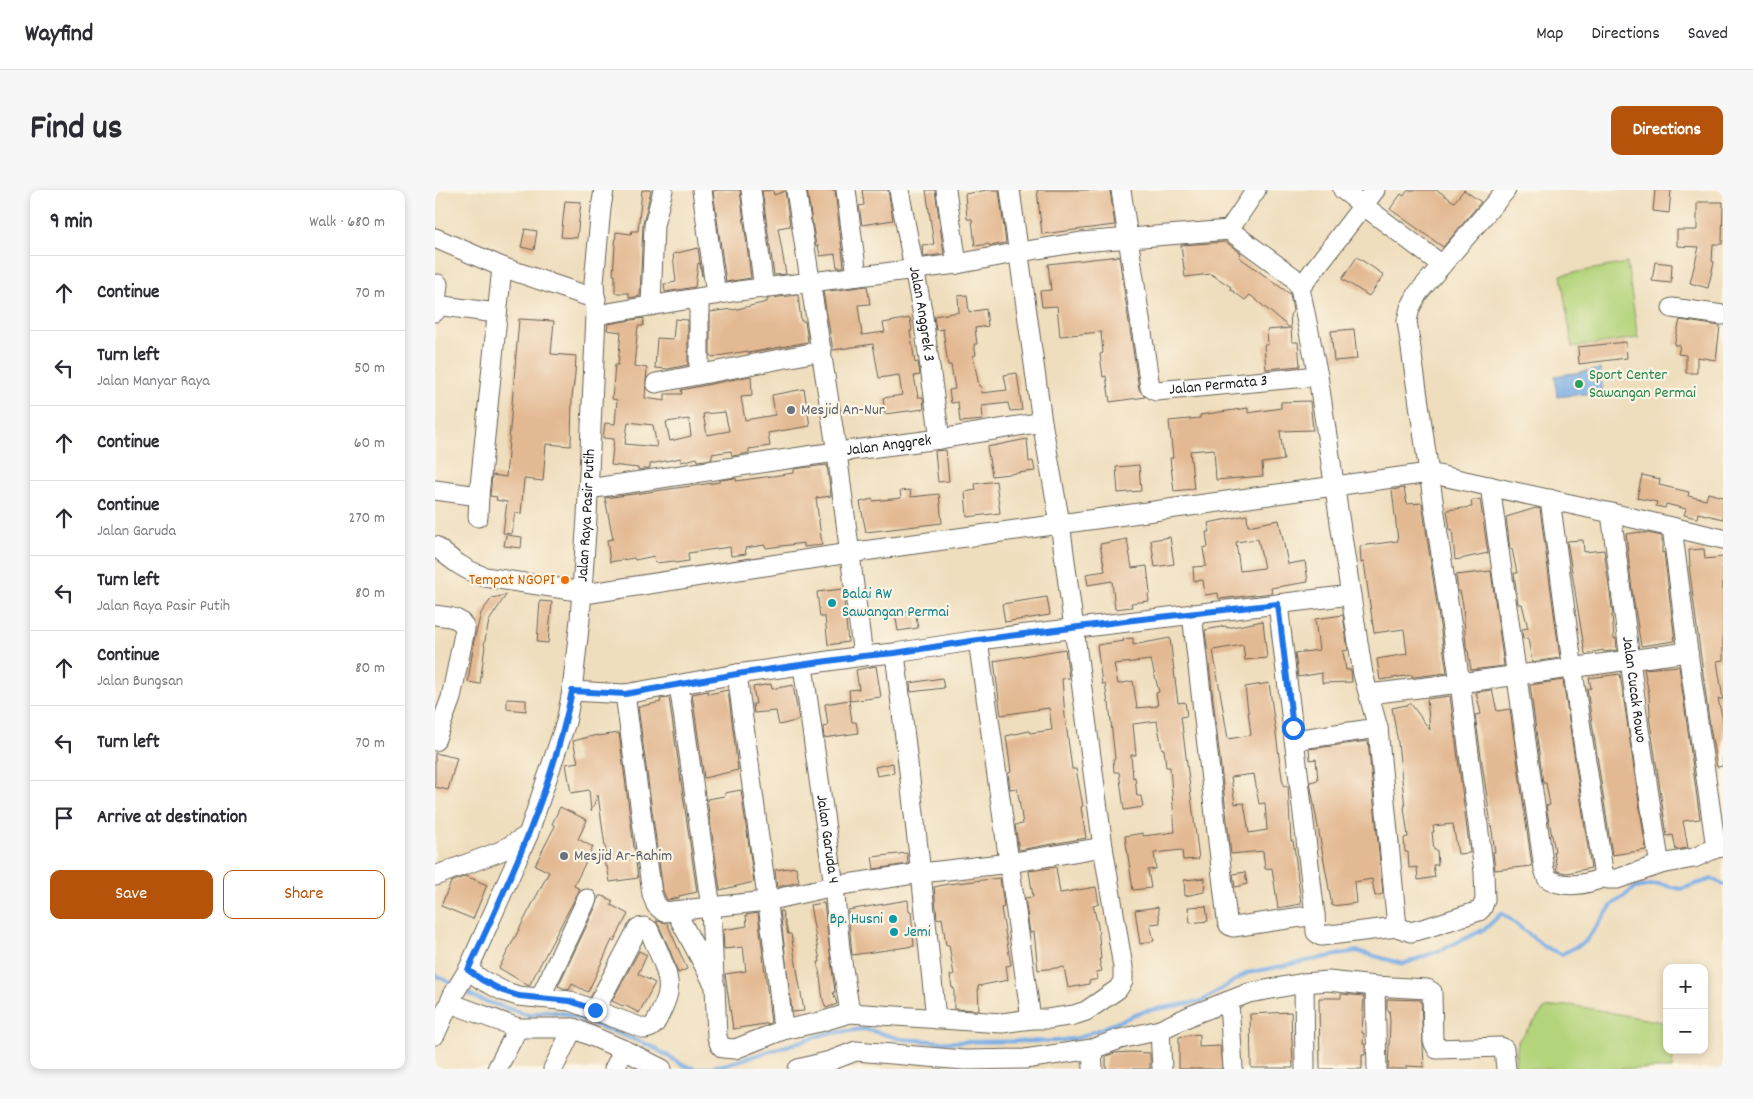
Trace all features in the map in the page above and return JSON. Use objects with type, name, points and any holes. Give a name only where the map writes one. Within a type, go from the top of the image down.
[{"type":"street","name":"Jalan Raya Pasir Putih","points":[[437,1026],[458,987],[528,835],[564,729],[572,691],[588,490],[596,307],[594,282],[604,190]]},
{"type":"street","points":[[651,306],[654,225],[663,190]]},
{"type":"street","points":[[699,374],[707,297],[702,190]]},
{"type":"street","points":[[751,190],[764,288]]},
{"type":"street","points":[[796,190],[837,453],[863,656]]},
{"type":"street","points":[[846,190],[857,276]]},
{"type":"street","name":"Jalan Anggrek 3","points":[[899,190],[922,310],[940,439]]},
{"type":"street","points":[[946,190],[957,264]]},
{"type":"street","points":[[679,685],[711,908],[717,1037],[723,1048],[735,1050],[783,1030],[851,1013],[1001,1023],[1064,1017],[1086,1011],[1118,988],[1123,980],[1123,966],[1103,847],[1060,523],[1042,422],[1010,190]]},
{"type":"street","name":"Jalan Permata 3","points":[[1121,190],[1150,387],[1156,391],[1318,376]]},
{"type":"street","points":[[1229,230],[1256,190]]},
{"type":"street","points":[[1343,190],[1442,265]]},
{"type":"street","points":[[1300,288],[1375,190]]},
{"type":"street","points":[[1278,604],[1316,932],[1324,936],[1397,927],[1411,932],[1479,910],[1484,904],[1484,872],[1460,684],[1407,321],[1410,308],[1418,293],[1506,190]]},
{"type":"street","points":[[435,238],[596,307],[651,306],[764,288],[957,264],[1020,252],[1127,238],[1229,230],[1293,276],[1300,288],[1318,376],[1363,674],[1378,728],[1397,927]]},
{"type":"street","points":[[479,518],[479,496],[502,267]]},
{"type":"street","points":[[435,312],[438,284]]},
{"type":"street","points":[[436,305],[496,313]]},
{"type":"street","points":[[1672,308],[1723,315]]},
{"type":"street","points":[[656,383],[822,351]]},
{"type":"street","name":"Jalan Anggrek","points":[[588,490],[940,439],[1042,422]]},
{"type":"street","points":[[435,546],[469,572],[485,577],[591,593],[849,553],[1429,473],[1611,512],[1723,539]]},
{"type":"street","points":[[1490,486],[1545,869],[1547,878],[1559,883],[1576,885],[1594,882],[1603,877],[1613,880],[1661,864],[1694,858],[1719,847],[1687,652],[1672,527]]},
{"type":"street","points":[[435,490],[479,496]]},
{"type":"street","points":[[1550,499],[1603,877]]},
{"type":"street","name":"Jalan Cucak Rowo","points":[[1611,512],[1656,845],[1661,864]]},
{"type":"street","points":[[572,691],[625,694],[737,674],[978,640],[1351,596]]},
{"type":"street","points":[[1192,614],[1229,925],[1233,927],[1315,914]]},
{"type":"street","points":[[435,615],[458,619],[463,623],[465,630],[451,698],[435,741]]},
{"type":"street","points":[[978,640],[1031,1019]]},
{"type":"street","points":[[1369,694],[1460,684],[1687,652]]},
{"type":"street","points":[[895,653],[936,1019]]},
{"type":"street","name":"Jalan Garuda 4","points":[[803,666],[840,949],[851,1013]]},
{"type":"street","points":[[737,674],[783,1030]]},
{"type":"street","points":[[625,694],[652,894],[656,905],[664,912],[767,901],[833,886],[921,872],[1010,863],[1103,847]]},
{"type":"street","points":[[1294,740],[1378,728]]},
{"type":"street","points":[[435,876],[501,851],[528,835]]},
{"type":"street","points":[[540,998],[587,899]]},
{"type":"street","points":[[676,912],[715,986]]},
{"type":"street","points":[[458,987],[482,980],[503,991],[519,996],[570,1001],[645,1029],[651,1028],[655,1024],[668,995],[669,986],[668,976],[649,930],[643,927],[638,928],[595,1010]]},
{"type":"street","points":[[797,1069],[830,1065],[856,1051],[963,1065],[1025,1064],[1092,1050],[1120,1038],[1160,1030],[1192,1015],[1249,993],[1304,983],[1328,981],[1427,989],[1432,992],[1433,1041],[1437,1049],[1501,1047],[1505,1049],[1506,1069]]},
{"type":"street","points":[[1304,983],[1305,1069]]},
{"type":"street","points":[[1375,986],[1377,1069]]},
{"type":"street","points":[[458,987],[517,1028],[573,1028],[662,1069]]},
{"type":"street","points":[[1229,1001],[1233,1069]]},
{"type":"street","points":[[497,1069],[517,1028]]},
{"type":"street","points":[[553,1069],[573,1028]]},
{"type":"street","points":[[1160,1030],[1162,1069]]},
{"type":"street","points":[[614,1069],[624,1050]]},
{"type":"street","points":[[1092,1050],[1093,1069]]},
{"type":"green space","points":[[1627,263],[1638,338],[1572,347],[1561,275]]},
{"type":"green space","points":[[1571,1005],[1663,1022],[1663,1054],[1674,1054],[1672,1069],[1514,1069],[1518,1041],[1545,1008]]},
{"type":"water","name":"Sport Center Sawangan Permai","points":[[1600,369],[1603,392],[1557,397],[1555,376]]},
{"type":"building","points":[[642,190],[651,190],[643,224],[640,296],[629,298],[629,293],[615,293],[615,275],[613,275],[616,232],[631,234],[632,231],[638,231]]},
{"type":"building","points":[[740,190],[751,278],[726,282],[713,191]]},
{"type":"building","points":[[773,190],[774,195],[785,191],[790,226],[778,228],[786,274],[774,275],[762,191]]},
{"type":"building","points":[[807,190],[835,190],[844,267],[837,267],[835,254],[820,256],[818,245],[816,246]]},
{"type":"building","points":[[862,190],[888,190],[893,220],[862,225],[859,206],[864,205]]},
{"type":"building","points":[[926,190],[935,190],[944,254],[923,257],[922,245],[934,244]]},
{"type":"building","points":[[999,190],[1006,243],[975,246],[972,219],[967,219],[965,194]]},
{"type":"building","points":[[1037,190],[1110,190],[1115,225],[1042,234]]},
{"type":"building","points":[[1408,190],[1437,190],[1454,202],[1464,190],[1481,202],[1443,247],[1390,209],[1401,194],[1404,196]]},
{"type":"building","points":[[1655,190],[1671,190],[1669,213],[1653,211]]},
{"type":"building","points":[[565,201],[581,202],[577,238],[561,237]]},
{"type":"building","points":[[1697,202],[1723,202],[1722,244],[1713,244],[1712,261],[1714,262],[1708,288],[1690,283],[1699,247],[1677,246],[1677,230],[1697,230]]},
{"type":"building","points":[[525,229],[537,231],[534,250],[521,247]]},
{"type":"building","points":[[1226,242],[1241,253],[1239,257],[1290,294],[1293,311],[1290,315],[1292,342],[1298,342],[1300,366],[1266,369],[1264,345],[1268,345],[1267,330],[1290,328],[1250,295],[1245,300],[1230,289],[1231,287],[1211,274],[1185,277],[1181,245]]},
{"type":"building","points":[[698,248],[702,276],[700,263],[698,263],[695,287],[665,292],[664,284],[676,282],[673,254]]},
{"type":"building","points":[[1119,256],[1139,389],[1145,397],[1110,402],[1106,376],[1103,377],[1100,354],[1103,353],[1101,332],[1060,336],[1057,306],[1042,307],[1040,291],[1051,290],[1048,264]]},
{"type":"building","points":[[1357,257],[1384,275],[1369,296],[1342,279]]},
{"type":"building","points":[[1655,262],[1672,264],[1671,283],[1652,281]]},
{"type":"building","points":[[867,286],[870,304],[858,305],[862,335],[885,332],[883,323],[910,318],[915,363],[918,362],[920,375],[914,376],[918,397],[923,397],[924,409],[885,414],[883,398],[902,395],[899,375],[879,378],[873,344],[833,350],[823,292]]},
{"type":"building","points":[[798,295],[801,321],[805,321],[808,342],[748,353],[748,351],[712,357],[710,355],[710,312],[733,310],[767,302],[770,298]]},
{"type":"building","points":[[967,295],[969,312],[986,309],[988,326],[975,328],[977,344],[974,344],[976,355],[973,356],[982,393],[1007,390],[1004,375],[1017,373],[1022,410],[1010,411],[1008,403],[982,406],[983,420],[960,422],[958,402],[951,403],[949,390],[955,389],[951,365],[948,365],[943,329],[936,330],[934,316],[959,312],[958,296]]},
{"type":"building","points":[[644,318],[643,326],[638,326],[634,366],[647,368],[645,398],[665,401],[665,394],[682,394],[681,390],[751,376],[752,396],[741,397],[745,420],[775,415],[772,395],[804,389],[810,426],[768,433],[770,446],[749,449],[749,453],[732,456],[731,451],[712,454],[712,459],[698,461],[697,458],[681,462],[681,458],[650,464],[650,468],[638,470],[638,468],[611,465],[614,439],[603,438],[605,423],[615,424],[617,400],[612,399],[615,365],[618,365],[621,332],[607,330],[608,324]],"holes":[[[725,412],[729,431],[707,435],[703,414]],[[689,419],[691,436],[670,441],[666,422]],[[628,422],[653,425],[657,447],[625,444]]]},
{"type":"building","points":[[519,319],[554,321],[551,354],[576,356],[572,397],[571,446],[546,444],[543,481],[524,479],[521,514],[515,513],[511,534],[503,533],[507,502],[496,500],[497,497],[490,496],[492,475],[506,477]]},
{"type":"building","points":[[675,319],[688,320],[688,365],[668,369],[655,368],[657,338],[673,339]]},
{"type":"building","points":[[1680,320],[1720,326],[1716,360],[1697,357],[1697,373],[1686,373],[1686,355],[1678,354],[1680,345],[1674,345]]},
{"type":"building","points":[[1354,329],[1357,359],[1334,361],[1331,331]]},
{"type":"building","points":[[1626,342],[1627,358],[1579,364],[1578,347]]},
{"type":"building","points":[[1310,401],[1313,430],[1280,431],[1284,460],[1262,463],[1263,476],[1216,480],[1214,449],[1190,451],[1194,489],[1174,491],[1170,458],[1173,458],[1169,421],[1200,418],[1200,415],[1248,408],[1248,413],[1281,408],[1281,402]]},
{"type":"building","points":[[1027,439],[1029,462],[1033,461],[1035,471],[992,476],[987,447]]},
{"type":"building","points":[[946,450],[949,481],[938,482],[935,451]]},
{"type":"building","points":[[827,465],[831,496],[816,498],[822,545],[804,547],[804,543],[766,548],[765,545],[745,548],[746,554],[731,556],[730,547],[688,553],[689,561],[675,563],[675,561],[655,563],[654,556],[610,562],[607,540],[613,539],[605,498],[720,482],[720,480],[736,478],[736,481],[794,473],[794,469]]},
{"type":"building","points":[[1139,465],[1141,491],[1118,493],[1116,467]]},
{"type":"building","points":[[1642,475],[1660,479],[1659,485],[1689,492],[1688,496],[1706,500],[1708,493],[1723,497],[1723,519],[1698,513],[1697,518],[1684,515],[1686,509],[1666,504],[1665,508],[1656,506],[1657,502],[1637,498]]},
{"type":"building","points":[[996,481],[1000,513],[967,517],[965,492],[976,490],[975,484]]},
{"type":"building","points":[[1404,488],[1407,504],[1422,503],[1447,673],[1413,677],[1412,675],[1380,680],[1377,659],[1407,654],[1404,629],[1374,633],[1364,562],[1361,563],[1360,546],[1398,541],[1392,490]]},
{"type":"building","points":[[910,490],[911,497],[939,494],[942,523],[866,532],[860,502],[872,499],[873,501],[901,498],[900,491]]},
{"type":"building","points":[[1480,499],[1488,553],[1455,560],[1452,529],[1450,530],[1447,510],[1472,507],[1471,501]]},
{"type":"building","points":[[1536,508],[1540,509],[1560,658],[1532,662],[1528,638],[1523,639],[1522,629],[1528,628],[1522,604],[1518,604],[1514,573],[1517,573],[1512,549],[1510,549],[1506,517]]},
{"type":"building","points":[[1247,515],[1248,526],[1279,520],[1288,564],[1305,561],[1308,582],[1271,588],[1272,593],[1219,599],[1218,593],[1205,595],[1203,580],[1194,581],[1193,567],[1206,566],[1203,548],[1208,547],[1206,532],[1210,532],[1208,523]],"holes":[[[1258,539],[1264,568],[1240,571],[1236,542]]]},
{"type":"building","points":[[1640,532],[1662,536],[1662,553],[1664,552],[1675,641],[1641,646],[1632,591],[1626,534]]},
{"type":"building","points":[[506,535],[522,537],[521,548],[504,546]]},
{"type":"building","points":[[1170,537],[1174,564],[1155,567],[1151,540]]},
{"type":"building","points":[[1127,539],[1132,568],[1147,566],[1149,601],[1131,603],[1132,607],[1115,609],[1112,581],[1088,585],[1086,574],[1105,571],[1100,544]]},
{"type":"building","points":[[1583,540],[1584,552],[1604,550],[1613,615],[1614,639],[1616,638],[1617,650],[1604,652],[1603,650],[1585,654],[1567,541]]},
{"type":"building","points":[[1704,549],[1705,559],[1723,557],[1723,660],[1717,661],[1723,699],[1718,699],[1723,720],[1723,766],[1717,767],[1689,566],[1689,550]]},
{"type":"building","points":[[1491,571],[1504,666],[1471,670],[1466,646],[1463,605],[1460,591],[1458,592],[1456,575]]},
{"type":"building","points":[[843,589],[848,642],[828,645],[825,617],[820,617],[817,592]]},
{"type":"building","points":[[506,595],[489,621],[484,645],[480,684],[468,682],[474,641],[481,613],[492,598]]},
{"type":"building","points":[[1047,597],[1050,615],[1005,622],[1002,604]]},
{"type":"building","points":[[540,601],[552,602],[548,643],[537,642]]},
{"type":"building","points":[[915,610],[918,628],[898,631],[895,612]]},
{"type":"building","points":[[1343,615],[1348,650],[1343,651],[1346,670],[1351,670],[1352,682],[1322,683],[1322,673],[1298,677],[1295,653],[1319,650],[1315,619]]},
{"type":"building","points":[[1263,621],[1267,658],[1245,660],[1243,645],[1213,650],[1228,739],[1251,735],[1245,687],[1269,683],[1282,778],[1284,787],[1288,786],[1291,841],[1293,841],[1295,853],[1301,904],[1278,908],[1272,868],[1265,869],[1263,851],[1231,854],[1205,630],[1226,626],[1227,628]],"holes":[[[1254,774],[1259,804],[1265,803],[1267,830],[1249,833],[1244,803],[1235,804],[1231,777]]]},
{"type":"building","points":[[1133,638],[1133,645],[1170,638],[1178,703],[1185,702],[1187,716],[1181,717],[1199,859],[1183,860],[1182,850],[1154,853],[1156,869],[1148,870],[1151,888],[1133,890],[1125,836],[1143,833],[1143,836],[1175,832],[1170,767],[1166,767],[1157,721],[1133,724],[1136,755],[1131,755],[1133,778],[1135,777],[1137,796],[1141,796],[1143,807],[1124,810],[1119,772],[1114,772],[1113,759],[1115,759],[1109,703],[1105,684],[1102,684],[1097,645],[1124,641],[1123,639]],"holes":[[[1151,660],[1159,692],[1156,693],[1158,706],[1137,708],[1133,681],[1118,684],[1114,664]]]},
{"type":"building","points":[[1065,649],[1069,678],[1062,679],[1065,716],[1072,769],[1076,769],[1083,806],[1081,807],[1086,838],[1019,850],[1015,825],[1023,824],[1017,788],[1010,789],[1008,773],[1011,772],[1006,736],[1029,731],[1030,733],[1052,730],[1049,708],[1001,715],[994,661]]},
{"type":"building","points":[[876,666],[881,697],[850,701],[849,690],[859,689],[856,670]]},
{"type":"building","points":[[1679,666],[1700,819],[1683,821],[1688,848],[1676,850],[1673,835],[1667,836],[1649,716],[1649,694],[1644,669]]},
{"type":"building","points":[[1620,674],[1646,850],[1612,855],[1587,689],[1591,688],[1589,678]]},
{"type":"building","points":[[942,678],[944,688],[911,692],[910,683]]},
{"type":"building","points":[[1563,680],[1591,868],[1567,873],[1557,871],[1546,806],[1550,805],[1546,783],[1543,783],[1530,685]]},
{"type":"building","points":[[771,684],[772,689],[793,685],[799,720],[779,725],[776,711],[754,713],[753,704],[756,704],[753,687]]},
{"type":"building","points":[[728,690],[738,770],[704,778],[692,694],[708,691],[708,694]]},
{"type":"building","points":[[1492,690],[1497,711],[1510,709],[1532,866],[1495,870],[1493,852],[1495,852],[1475,715],[1481,714],[1476,692]]},
{"type":"building","points":[[1450,696],[1470,853],[1458,854],[1453,824],[1433,826],[1434,850],[1437,850],[1438,865],[1433,865],[1435,877],[1418,880],[1417,867],[1409,868],[1408,852],[1405,852],[1404,838],[1408,837],[1398,743],[1392,708],[1411,704],[1430,730],[1427,699]]},
{"type":"building","points":[[669,698],[697,892],[667,900],[663,891],[638,707],[661,702],[660,699]]},
{"type":"building","points":[[507,699],[526,700],[526,711],[507,709]]},
{"type":"building","points":[[849,700],[852,722],[856,722],[858,733],[824,738],[823,727],[828,726],[825,704]]},
{"type":"building","points":[[619,733],[638,878],[610,882],[607,866],[605,866],[604,853],[606,854],[598,795],[591,811],[589,790],[571,793],[566,764],[578,762],[573,741],[597,735]]},
{"type":"building","points":[[1368,741],[1383,894],[1375,896],[1372,879],[1354,882],[1356,903],[1332,906],[1310,782],[1318,780],[1316,759],[1310,760],[1309,749]]},
{"type":"building","points":[[435,753],[457,758],[448,790],[435,787]]},
{"type":"building","points":[[893,763],[894,773],[877,776],[875,767]]},
{"type":"building","points":[[741,790],[754,882],[720,890],[707,799],[725,796],[725,793]]},
{"type":"building","points":[[560,807],[587,820],[578,839],[593,847],[574,886],[580,889],[529,986],[499,968],[549,872],[535,865],[555,826],[552,824]]},
{"type":"building","points":[[907,853],[908,864],[874,869],[872,857]]},
{"type":"building","points":[[796,867],[799,882],[777,887],[775,870]]},
{"type":"building","points":[[1056,867],[1060,893],[1096,887],[1099,904],[1093,905],[1098,926],[1101,959],[1099,959],[1102,971],[1096,972],[1098,979],[1089,981],[1089,984],[1068,988],[1064,967],[1038,970],[1034,932],[1030,933],[1025,898],[1033,897],[1029,871]]},
{"type":"building","points":[[1245,872],[1247,884],[1235,887],[1233,874]]},
{"type":"building","points":[[466,876],[487,885],[473,919],[441,906],[451,882]]},
{"type":"building","points":[[1000,878],[1004,907],[1001,908],[1011,965],[1006,966],[1008,980],[978,986],[979,1010],[954,1009],[954,988],[952,988],[950,975],[954,975],[949,945],[946,945],[942,918],[937,919],[934,887]]},
{"type":"building","points":[[1205,878],[1204,892],[1185,896],[1184,880]]},
{"type":"building","points":[[599,896],[613,901],[611,905],[628,914],[614,941],[612,940],[588,992],[572,984],[569,990],[558,986],[597,904]]},
{"type":"building","points":[[908,900],[909,912],[911,911],[914,946],[852,955],[848,910]]},
{"type":"building","points":[[824,903],[835,992],[833,992],[837,1004],[826,1008],[823,1000],[818,962],[820,962],[810,905]]},
{"type":"building","points":[[1206,906],[1208,921],[1190,923],[1188,907]]},
{"type":"building","points":[[1158,907],[1160,923],[1150,924],[1154,941],[1140,944],[1135,910]]},
{"type":"building","points":[[780,911],[782,911],[788,934],[791,934],[804,1011],[792,1012]]},
{"type":"building","points":[[758,913],[771,1023],[733,1029],[725,974],[746,971],[743,947],[724,949],[723,930],[747,926],[746,915]]},
{"type":"building","points":[[656,921],[667,923],[687,969],[678,973]]},
{"type":"building","points":[[639,951],[647,955],[638,974],[655,983],[639,1013],[612,1001]]},
{"type":"building","points":[[1341,994],[1364,996],[1362,1033],[1364,1033],[1365,1055],[1362,1055],[1362,1069],[1320,1069],[1319,998],[1341,998]]},
{"type":"building","points":[[1387,999],[1421,1000],[1424,1067],[1406,1066],[1406,1069],[1388,1069],[1390,1021]]},
{"type":"building","points":[[1291,1012],[1293,1068],[1251,1068],[1250,1014]]},
{"type":"building","points":[[1199,1034],[1199,1047],[1220,1046],[1222,1069],[1179,1069],[1179,1037]]},
{"type":"building","points":[[1115,1053],[1150,1053],[1150,1069],[1106,1069],[1106,1056]]},
{"type":"waterway","points":[[699,1069],[728,1064],[825,1034],[865,1029],[901,1039],[945,1042],[1056,1041],[1078,1038],[1145,1011],[1202,1001],[1247,973],[1357,951],[1403,964],[1441,950],[1485,929],[1502,913],[1545,947],[1562,954],[1585,942],[1612,905],[1635,888],[1658,884],[1681,889],[1712,879],[1723,884]]},
{"type":"waterway","points":[[435,975],[453,984]]},
{"type":"waterway","points":[[463,990],[478,999],[529,1015],[546,1011],[567,1014],[651,1046],[681,1064],[696,1069]]},
{"type":"place","name":"Sport Center Sawangan Permai","points":[[1579,384]]},
{"type":"place","name":"Mesjid An-Nur","points":[[791,410]]},
{"type":"place","name":"Tempat NGOPI","points":[[565,580]]},
{"type":"place","name":"Balai RW Sawangan Permai","points":[[832,603]]},
{"type":"place","name":"Mesjid Ar-Rahim","points":[[564,856]]},
{"type":"place","name":"Bp. Husni","points":[[893,919]]},
{"type":"place","name":"Jemi","points":[[894,932]]},
{"type":"route","points":[[595,1010],[570,1001],[519,996],[503,991],[468,970],[501,900],[528,835],[559,745],[572,691],[625,694],[737,674],[978,640],[1278,604],[1293,728]]}]
